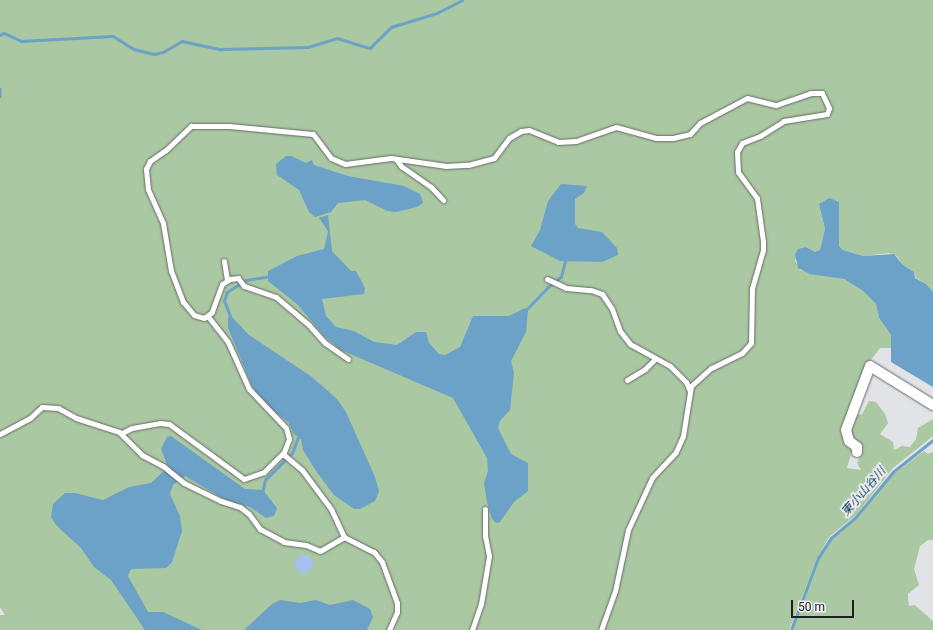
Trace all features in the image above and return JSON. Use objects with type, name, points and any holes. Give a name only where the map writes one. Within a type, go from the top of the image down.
[{"type":"street","points":[[856,452],[857,447],[849,441],[846,430],[870,366],[933,405]]},
{"type":"lane","points":[[208,316],[204,318],[194,315],[180,297],[171,271],[163,223],[148,189],[146,175],[150,161],[166,150],[186,130],[195,124],[300,132],[317,138],[331,158],[338,162],[353,164],[396,159],[446,166],[481,163],[494,158],[509,138],[521,131],[529,130],[558,142],[576,141],[608,128],[616,127],[656,138],[673,138],[690,134],[700,123],[747,98],[776,105],[810,93],[822,93],[829,108],[827,114],[784,121],[760,136],[742,143],[739,148],[736,167],[757,198],[763,241],[763,250],[752,288],[751,343],[742,354],[724,360],[695,380],[690,391],[686,423],[679,447],[652,478],[628,530],[615,591],[601,630]]},
{"type":"lane","points":[[396,159],[402,166],[430,187],[442,200]]},
{"type":"lane","points":[[208,316],[219,289],[226,280],[224,261]]},
{"type":"lane","points":[[226,280],[240,279],[244,286],[276,297],[309,325],[325,343],[348,359]]},
{"type":"lane","points":[[547,279],[563,286],[602,294],[609,302],[620,331],[630,344],[670,366],[686,382],[690,391]]},
{"type":"lane","points":[[122,433],[132,428],[165,423],[244,479],[264,472],[284,455],[289,439],[286,428],[249,389],[228,342],[208,316]]},
{"type":"lane","points":[[627,380],[645,369],[655,359]]},
{"type":"lane","points":[[0,434],[30,418],[42,407],[52,406],[76,418],[122,433],[142,455],[166,468],[179,480],[221,502],[240,507],[249,514],[260,529],[284,542],[306,546],[320,551],[344,537]]},
{"type":"lane","points":[[284,455],[293,461],[331,509],[344,537],[374,552],[382,562],[397,603],[396,612],[389,630]]},
{"type":"lane","points":[[472,630],[481,604],[489,556],[485,536],[485,509]]},
{"type":"green space","points":[[0,0],[933,0],[933,292],[926,284],[915,277],[914,272],[903,265],[897,256],[889,253],[863,256],[843,250],[839,246],[829,198],[819,204],[825,229],[820,251],[815,252],[806,247],[795,260],[800,270],[844,279],[863,291],[876,304],[879,318],[891,335],[893,348],[880,348],[868,364],[845,424],[852,451],[847,468],[861,470],[857,463],[863,449],[849,435],[854,416],[862,414],[869,401],[876,402],[885,414],[888,423],[880,434],[893,442],[894,450],[902,446],[910,447],[916,439],[918,428],[933,419],[933,436],[893,468],[856,515],[830,536],[818,556],[789,630],[0,630],[0,615],[5,615],[0,607]]},
{"type":"green space","points":[[924,451],[928,454],[933,452],[933,540],[928,540],[920,546],[914,569],[919,585],[908,594],[908,599],[909,606],[915,605],[933,621],[933,630],[792,630],[820,558],[832,538],[858,517],[891,476]]},
{"type":"water","points":[[286,156],[291,156],[306,163],[312,160],[314,165],[348,176],[404,186],[420,194],[423,203],[417,207],[396,212],[387,211],[365,200],[338,203],[331,212],[315,217],[309,212],[299,190],[277,175],[276,164]]},
{"type":"water","points":[[561,184],[587,186],[584,193],[575,199],[575,224],[578,228],[602,232],[617,248],[618,255],[602,262],[560,261],[531,246],[540,230],[548,201]]},
{"type":"water","points":[[829,198],[839,202],[839,246],[843,250],[863,256],[894,254],[903,265],[914,272],[915,278],[926,284],[933,292],[933,387],[891,362],[891,335],[879,318],[876,304],[863,291],[844,279],[810,274],[798,268],[795,254],[798,249],[806,247],[815,252],[820,250],[825,229],[819,204]]},
{"type":"water","points":[[328,215],[332,251],[351,271],[356,271],[365,288],[364,294],[322,299],[326,316],[336,327],[354,331],[374,342],[397,345],[416,332],[426,332],[429,343],[439,354],[445,355],[460,347],[473,316],[509,316],[525,308],[528,311],[526,332],[511,361],[514,373],[510,410],[500,421],[498,428],[511,454],[528,463],[528,491],[514,502],[500,522],[496,523],[492,519],[487,502],[484,483],[488,471],[487,458],[453,398],[341,350],[324,336],[298,305],[268,281],[268,271],[297,256],[324,249],[328,231],[319,218]]},
{"type":"water","points":[[231,316],[249,335],[312,377],[337,399],[346,412],[375,477],[379,491],[375,501],[360,509],[354,509],[334,495],[316,471],[303,450],[301,439],[294,434],[288,422],[266,405],[253,388],[228,328],[228,317]]},
{"type":"water","points":[[171,436],[245,489],[263,490],[277,508],[274,516],[266,518],[250,507],[224,499],[185,476],[173,485],[170,494],[180,516],[182,531],[172,562],[166,568],[131,569],[128,576],[148,612],[163,612],[202,630],[145,630],[111,580],[94,567],[81,548],[57,526],[51,517],[53,504],[65,493],[75,493],[103,500],[129,487],[151,483],[168,467],[161,449],[167,437]]},
{"type":"water","points":[[280,600],[300,603],[316,600],[330,605],[353,600],[370,609],[373,617],[367,630],[244,630],[272,604]]},
{"type":"building","points":[[304,555],[310,558],[313,564],[310,570],[304,573],[298,570],[295,564],[298,558]]},
{"type":"waterway","points":[[0,35],[4,33],[21,41],[113,36],[134,49],[154,54],[163,52],[182,41],[221,49],[308,47],[337,38],[370,48],[391,27],[437,13],[462,0]]},
{"type":"waterway","points":[[0,89],[0,96]]},
{"type":"waterway","points":[[525,311],[548,287],[561,277],[565,261]]},
{"type":"waterway","points":[[231,319],[224,301],[227,292],[246,280],[271,276]]},
{"type":"waterway","points":[[262,493],[265,480],[292,453],[299,435]]},
{"type":"waterway","name":"東小山谷川","points":[[791,630],[818,558],[831,538],[855,518],[893,472],[933,440]]}]
